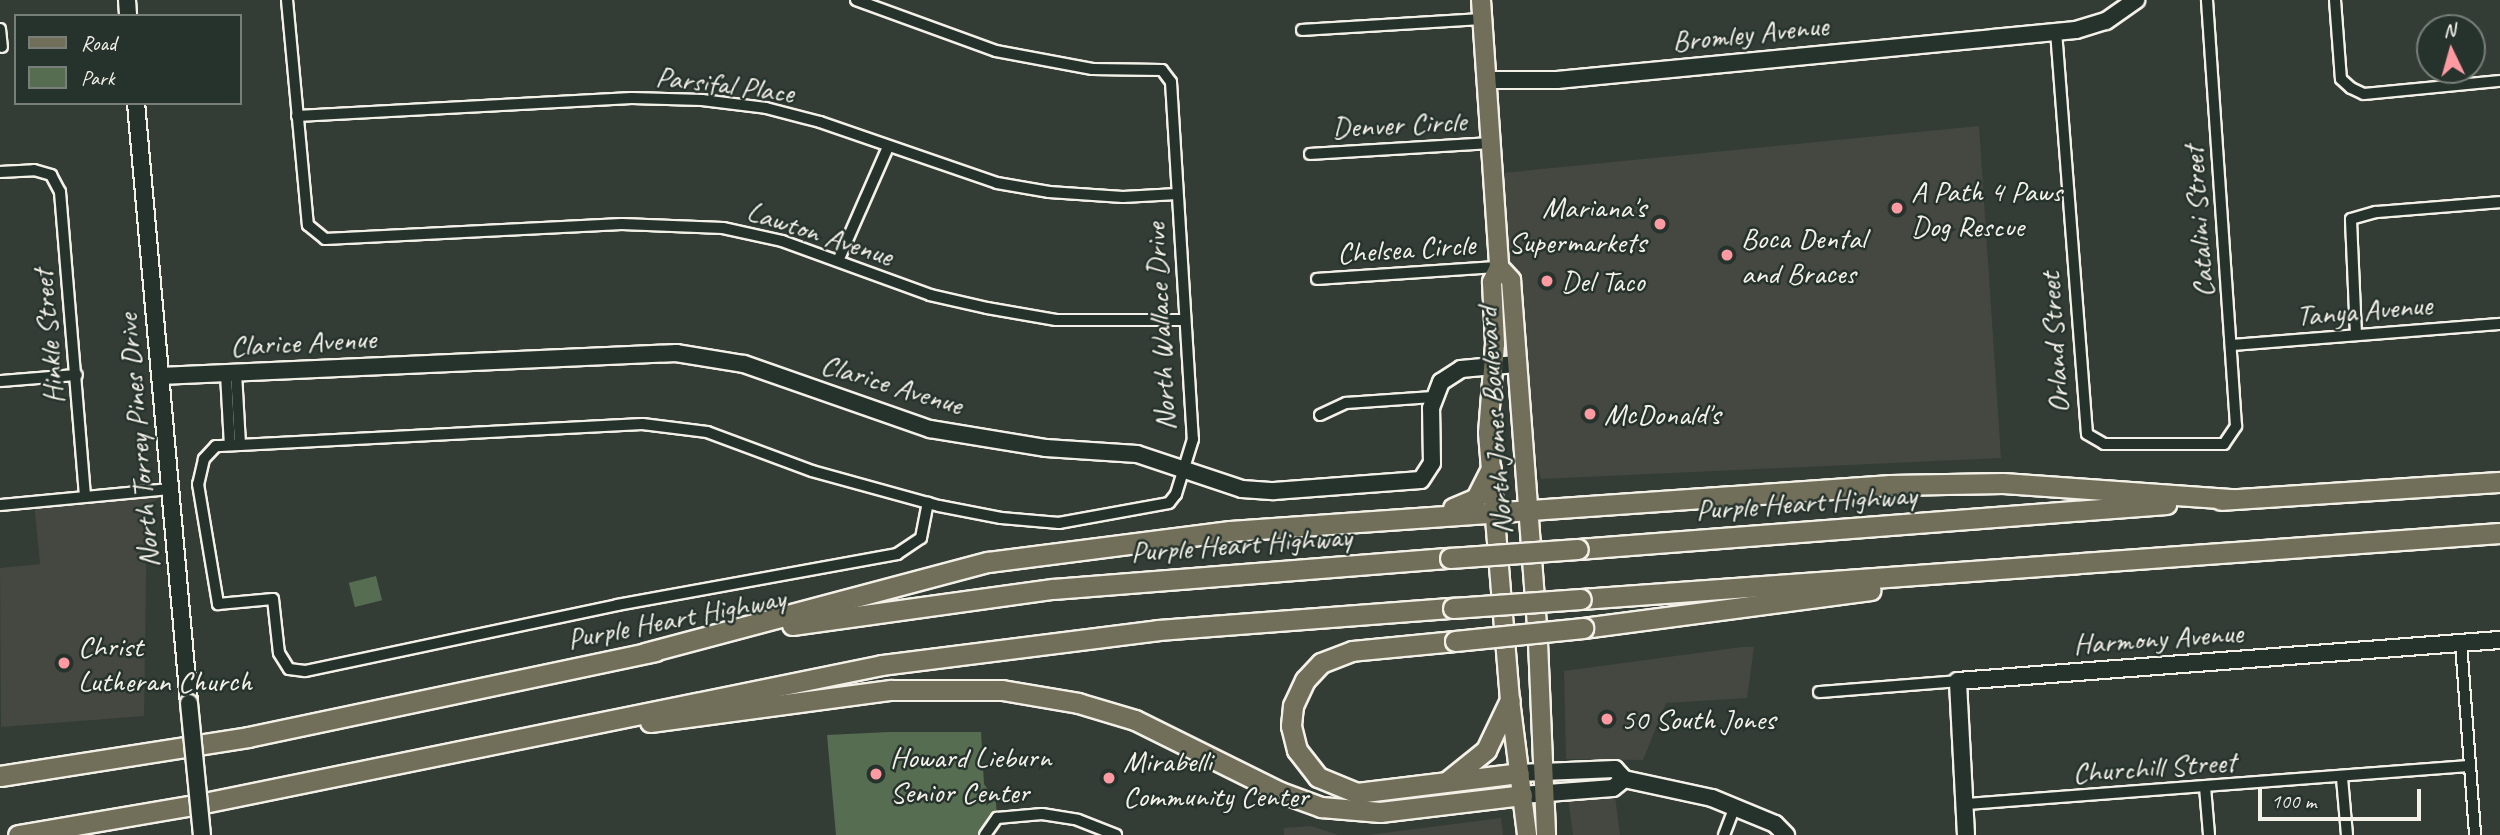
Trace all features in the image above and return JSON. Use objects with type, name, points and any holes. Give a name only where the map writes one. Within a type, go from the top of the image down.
[{"type":"highway","points":[[1444,515],[1476,498],[1491,469]]},
{"type":"highway","name":"Purple Heart Highway","points":[[0,776],[248,737],[645,653],[975,598],[1450,558],[2233,499],[2500,482]]},
{"type":"highway","points":[[645,653],[995,560],[1191,534],[1494,510],[1931,484],[2003,483],[2233,499]]},
{"type":"highway","points":[[18,835],[200,804],[808,678],[1000,648],[1158,630],[2500,533]]},
{"type":"highway","points":[[1519,773],[1361,793],[1330,785],[1309,769],[1299,754],[1292,736],[1292,711],[1305,680],[1331,657],[1359,650],[1583,628],[2114,561]]},
{"type":"highway","points":[[497,742],[877,691],[980,688],[1058,698],[1126,717],[1173,736],[1286,795],[1328,808],[1380,812],[1532,794]]},
{"type":"highway","points":[[1439,784],[1482,754],[1510,700]]},
{"type":"main road","name":"North Jones Boulevard","points":[[1481,0],[1499,267],[1492,282],[1493,366],[1488,413],[1491,469],[1510,700],[1519,773],[1532,794]]},
{"type":"main road","name":"North Jones Boulevard","points":[[1499,267],[1511,280],[1529,509],[1542,772],[1532,794]]},
{"type":"main road","points":[[1527,835],[1532,794]]},
{"type":"main road","points":[[1532,794],[1546,835]]},
{"type":"street","points":[[287,0],[297,116]]},
{"type":"street","name":"North Wallace Drive","points":[[235,445],[530,426],[672,426],[745,443],[812,471],[928,503],[1001,518],[1065,522],[1158,508],[1176,494],[1193,439],[1171,82],[1162,70],[1092,69],[996,51],[856,0]]},
{"type":"street","name":"Bromley Avenue","points":[[1487,80],[1558,80],[2056,32],[2097,25],[2136,0]]},
{"type":"street","name":"Catalini Street","points":[[2207,0],[2236,426],[2231,439]]},
{"type":"street","points":[[2334,0],[2341,79],[2351,88],[2364,94],[2500,81]]},
{"type":"street","points":[[1302,30],[1481,19]]},
{"type":"street","points":[[0,29],[1,47]]},
{"type":"street","name":"Orland Street","points":[[2056,32],[2085,427],[2091,440],[2224,444],[2231,439]]},
{"type":"street","name":"Parsifal Place","points":[[297,116],[632,98],[702,100],[766,108],[997,183],[1049,192],[1123,197],[1177,194]]},
{"type":"street","name":"North Torrey Pines Drive","points":[[136,105],[202,835]]},
{"type":"street","name":"Lawton Avenue","points":[[297,116],[308,225],[313,233],[325,239],[678,224],[782,241],[930,295],[1056,320],[1184,320]]},
{"type":"street","name":"Denver Circle","points":[[1310,154],[1491,144]]},
{"type":"street","points":[[838,261],[888,147]]},
{"type":"street","name":"Hinkle Street","points":[[0,172],[34,170],[51,175],[60,192],[85,497]]},
{"type":"street","points":[[2356,335],[2348,230],[2353,217],[2500,202]]},
{"type":"street","name":"Chelsea Circle","points":[[1317,279],[1499,267]]},
{"type":"street","name":"Tanya Avenue","points":[[2231,345],[2500,324]]},
{"type":"street","name":"Clarice Avenue","points":[[160,376],[677,353],[744,365],[930,429],[1046,448],[1137,454],[1262,491],[1415,482],[1426,477],[1432,463],[1433,397]]},
{"type":"street","points":[[1320,415],[1346,402],[1433,397],[1452,373],[1516,364]]},
{"type":"street","points":[[231,374],[235,445],[216,446],[204,459],[198,484],[218,604],[273,599],[279,653],[289,669],[305,671],[617,605],[897,554],[921,538],[928,503]]},
{"type":"street","points":[[0,381],[77,375]]},
{"type":"street","points":[[0,505],[170,489]]},
{"type":"street","name":"Harmony Avenue","points":[[1819,692],[2500,640]]},
{"type":"street","points":[[2461,643],[2475,835]]},
{"type":"street","points":[[1958,681],[1967,804],[1966,835]]},
{"type":"street","name":"Churchill Street","points":[[1967,804],[2342,778],[2469,766]]},
{"type":"street","points":[[1519,773],[1615,769],[1624,779],[1683,789],[1735,807],[1765,828],[1775,824],[1786,835]]},
{"type":"street","points":[[2342,778],[2347,835]]},
{"type":"street","points":[[1532,794],[1613,789],[1624,779]]},
{"type":"street","points":[[2205,788],[2209,835]]},
{"type":"street","points":[[1724,835],[1735,807]]},
{"type":"street","points":[[985,834],[997,818],[1042,814],[1078,820],[1116,835]]},
{"type":"shaded area","points":[[1979,126],[2001,458],[1541,479],[1503,328],[1492,174]]},
{"type":"shaded area","points":[[170,489],[147,507],[144,716],[1,727],[0,568],[40,564],[34,502]]},
{"type":"shaded area","points":[[1754,647],[1747,698],[1666,703],[1643,760],[1566,759],[1564,671]]},
{"type":"shaded area","points":[[1615,796],[1620,835],[1573,835],[1568,798]]},
{"type":"shaded area","points":[[1501,818],[1503,835],[1368,835]]},
{"type":"shaded area","points":[[1311,826],[1338,835],[1284,835],[1284,828]]},
{"type":"green space","points":[[376,576],[382,600],[355,607],[349,583]]},
{"type":"green space","points":[[981,732],[984,784],[996,802],[997,818],[985,835],[836,835],[827,735]]},
{"type":"place","name":"A Path 4 Paws Dog Rescue","points":[[1897,208]]},
{"type":"place","name":"Mariana's Supermarkets","points":[[1660,224]]},
{"type":"place","name":"Boca Dental and Braces","points":[[1727,255]]},
{"type":"place","name":"Del Taco","points":[[1547,281]]},
{"type":"place","name":"McDonald's","points":[[1590,414]]},
{"type":"place","name":"Christ Lutheran Church","points":[[64,663]]},
{"type":"place","name":"50 South Jones","points":[[1607,719]]},
{"type":"place","name":"Howard Lieburn Senior Center","points":[[876,774]]},
{"type":"place","name":"Mirabelli Community Center","points":[[1109,778]]}]
